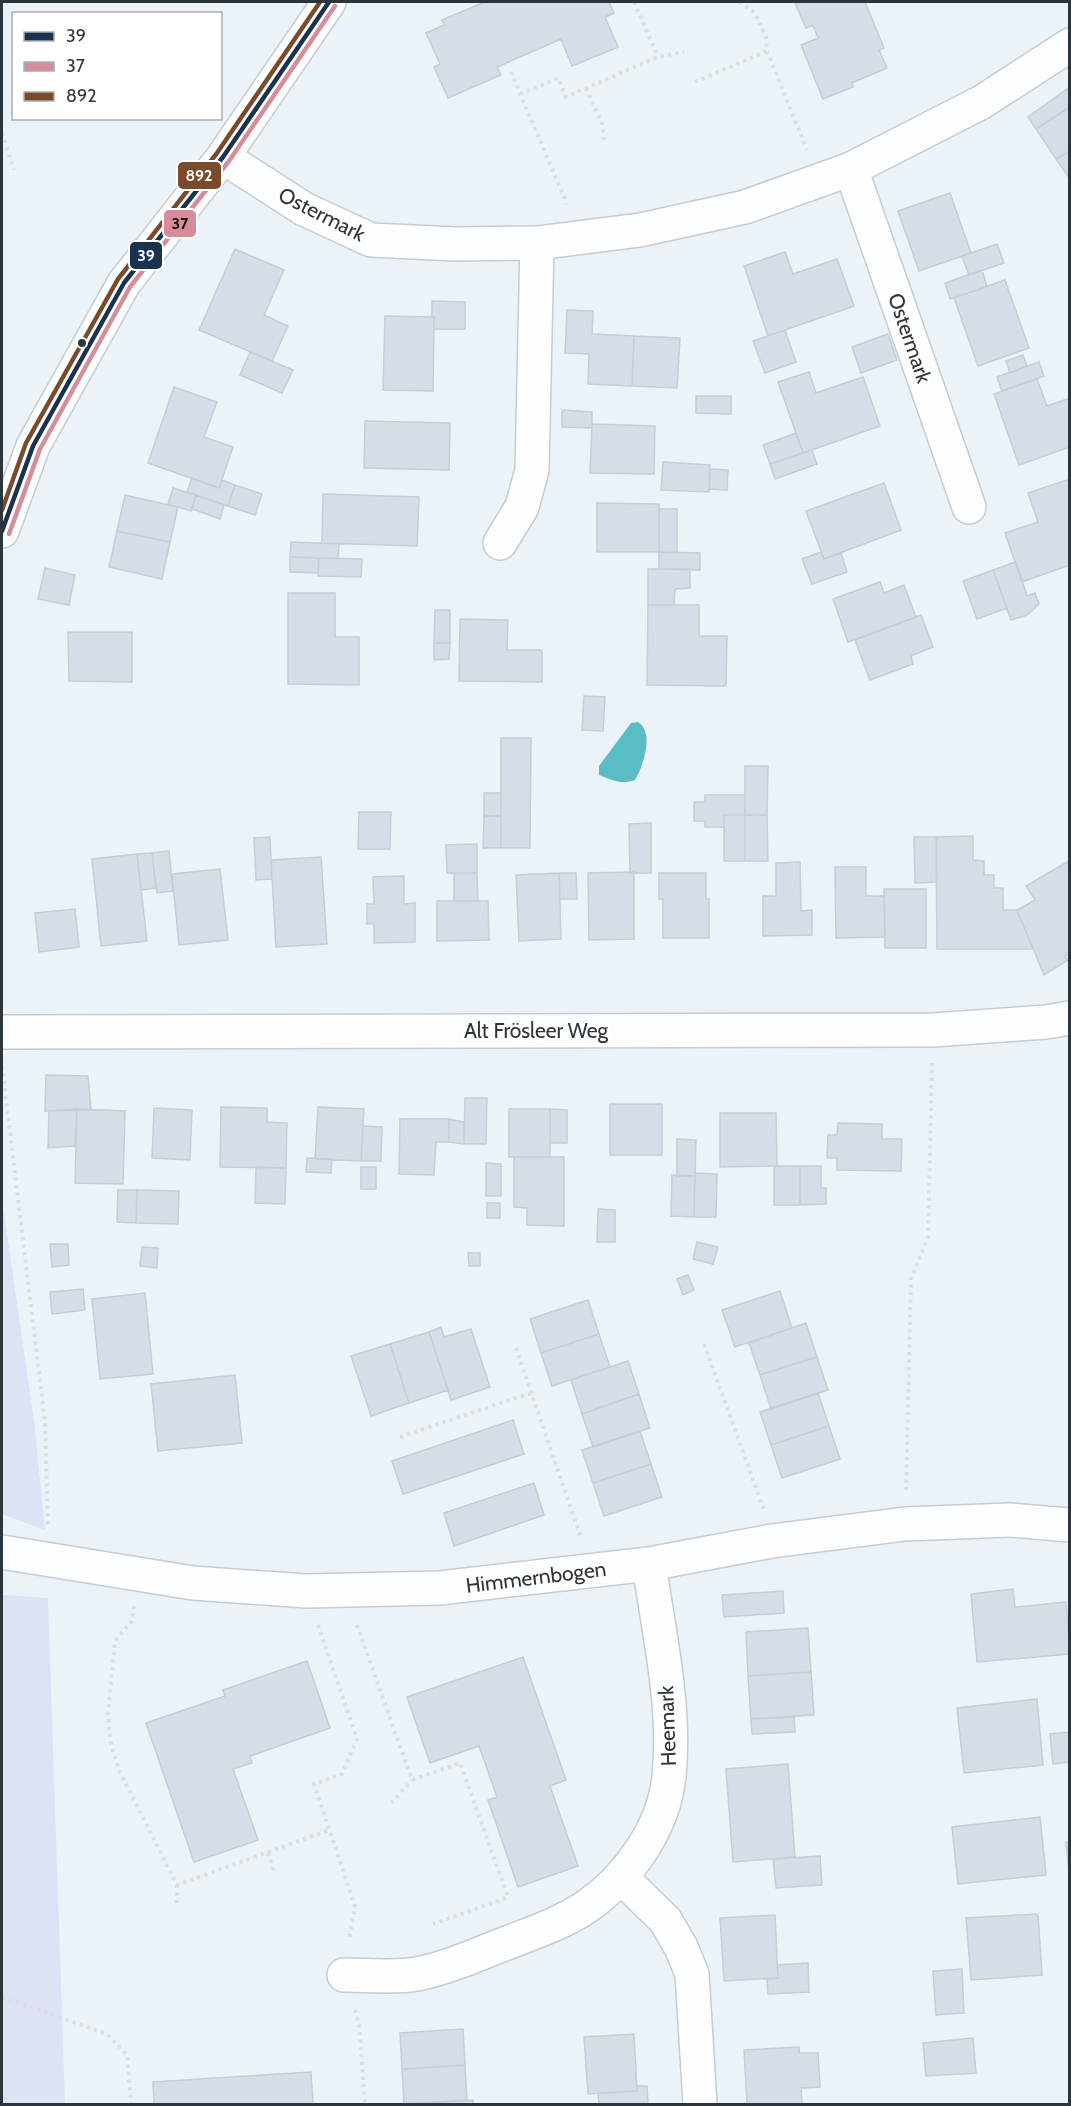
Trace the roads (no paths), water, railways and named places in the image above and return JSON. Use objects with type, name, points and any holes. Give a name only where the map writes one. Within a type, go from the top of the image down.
[{"type":"street","points":[[2,531],[33,446],[124,283],[224,157],[329,2]]},
{"type":"street","name":"Ostermark","points":[[224,157],[304,209],[371,240],[456,244],[537,243],[581,238],[659,227],[745,207],[851,169],[982,102],[1070,45]]},
{"type":"street","name":"Ostermark","points":[[851,169],[969,507]]},
{"type":"street","points":[[500,543],[522,507],[532,470],[537,243]]},
{"type":"street","name":"Alt Frösleer Weg","points":[[2,1032],[933,1029],[1046,1022],[1070,1018]]},
{"type":"street","name":"Himmernbogen","points":[[2,1552],[193,1583],[306,1591],[440,1588],[649,1564],[772,1541],[905,1524],[1010,1520],[1070,1525]]},
{"type":"street","name":"Heemark","points":[[345,1976],[414,1974],[448,1966],[544,1928],[585,1908],[621,1877],[647,1839],[659,1814],[669,1778],[671,1720],[649,1564]]},
{"type":"street","points":[[621,1877],[664,1920],[681,1947],[692,1974],[700,2104]]},
{"type":"water","points":[[638,722],[643,727],[647,741],[644,758],[635,780],[621,782],[599,775],[599,766],[631,723]]}]
